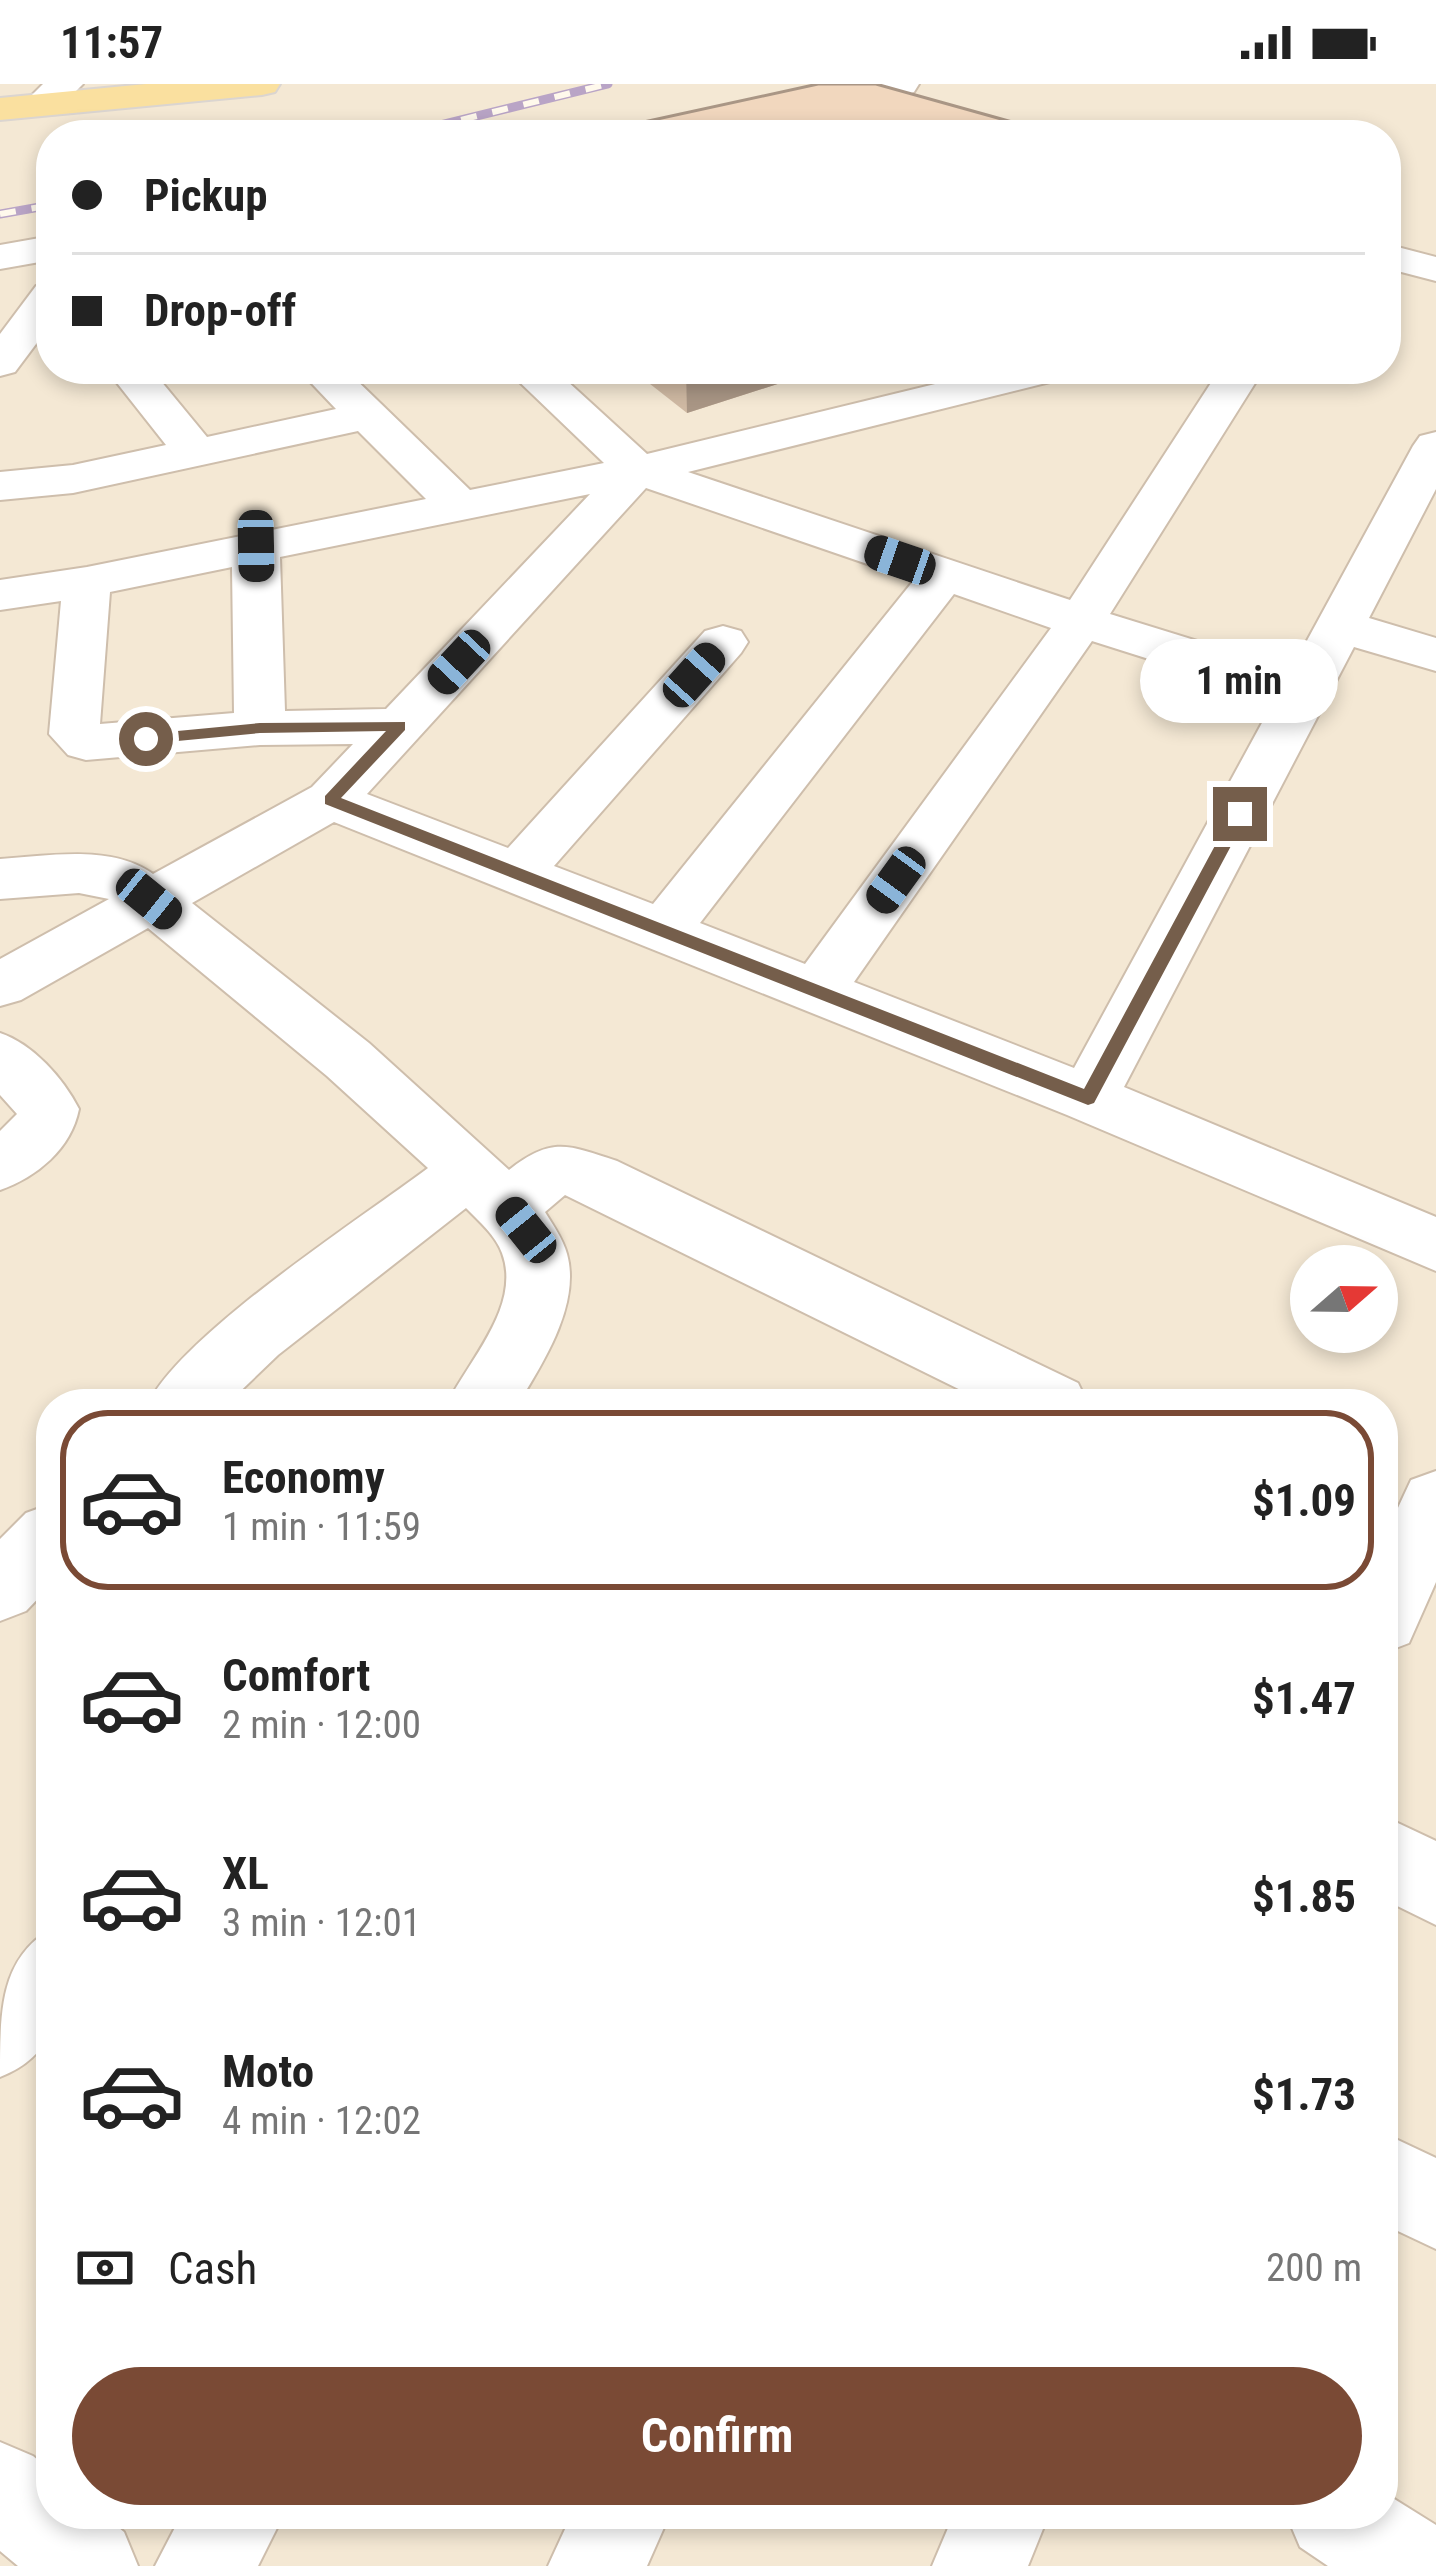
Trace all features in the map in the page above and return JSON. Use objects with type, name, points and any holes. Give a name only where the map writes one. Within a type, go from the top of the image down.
[{"type":"main road","points":[[0,109],[53,95],[262,84]]},
{"type":"street","points":[[779,120],[838,109],[901,84]]},
{"type":"street","points":[[838,109],[881,120]]},
{"type":"street","points":[[0,257],[36,251]]},
{"type":"street","points":[[1401,261],[1436,272]]},
{"type":"street","points":[[1401,282],[1436,272]]},
{"type":"street","points":[[0,363],[36,315]]},
{"type":"street","points":[[140,384],[196,452]]},
{"type":"street","points":[[336,384],[459,505]]},
{"type":"street","points":[[544,384],[638,470],[1305,692]]},
{"type":"street","points":[[0,595],[87,582],[638,470],[990,384]]},
{"type":"street","points":[[818,992],[1081,621],[1232,384]]},
{"type":"street","points":[[0,486],[73,479],[370,415]]},
{"type":"street","points":[[1088,1098],[1436,446]]},
{"type":"street","points":[[0,985],[331,800],[638,470]]},
{"type":"street","points":[[256,546],[260,728]]},
{"type":"street","points":[[663,932],[944,575]]},
{"type":"street","points":[[87,582],[74,714],[79,739],[108,742],[260,728],[399,726]]},
{"type":"street","points":[[1340,626],[1436,655]]},
{"type":"street","points":[[518,873],[723,642]]},
{"type":"street","points":[[331,800],[1088,1098],[1436,1245]]},
{"type":"street","points":[[0,879],[121,879],[362,1071],[488,1189],[534,1250],[538,1282],[505,1389]]},
{"type":"street","points":[[0,1056],[49,1109],[49,1119],[38,1133],[0,1165]]},
{"type":"street","points":[[198,1389],[255,1335],[488,1189],[555,1168],[596,1179],[1023,1389]]},
{"type":"street","points":[[1402,1585],[1436,1502]]},
{"type":"street","points":[[0,1588],[36,1551]]},
{"type":"street","points":[[1398,1864],[1436,1885]]},
{"type":"street","points":[[0,2036],[36,1989]]},
{"type":"street","points":[[1398,2184],[1436,2206]]},
{"type":"street","points":[[0,2489],[36,2520]]},
{"type":"street","points":[[47,2529],[90,2566]]},
{"type":"street","points":[[203,2566],[227,2529]]},
{"type":"street","points":[[596,2566],[615,2529]]},
{"type":"street","points":[[980,2566],[996,2529]]},
{"type":"street","points":[[1357,2529],[1413,2566]]},
{"type":"shaded area","points":[[0,84],[1436,84],[1436,2566],[0,2566]]},
{"type":"building","points":[[818,84],[876,84],[1005,120],[653,120]]},
{"type":"railway","points":[[460,120],[608,84]]},
{"type":"railway","points":[[0,214],[36,208]]},
{"type":"route","points":[[146,739],[260,728],[399,726],[331,800],[1088,1098],[1240,814]]}]
